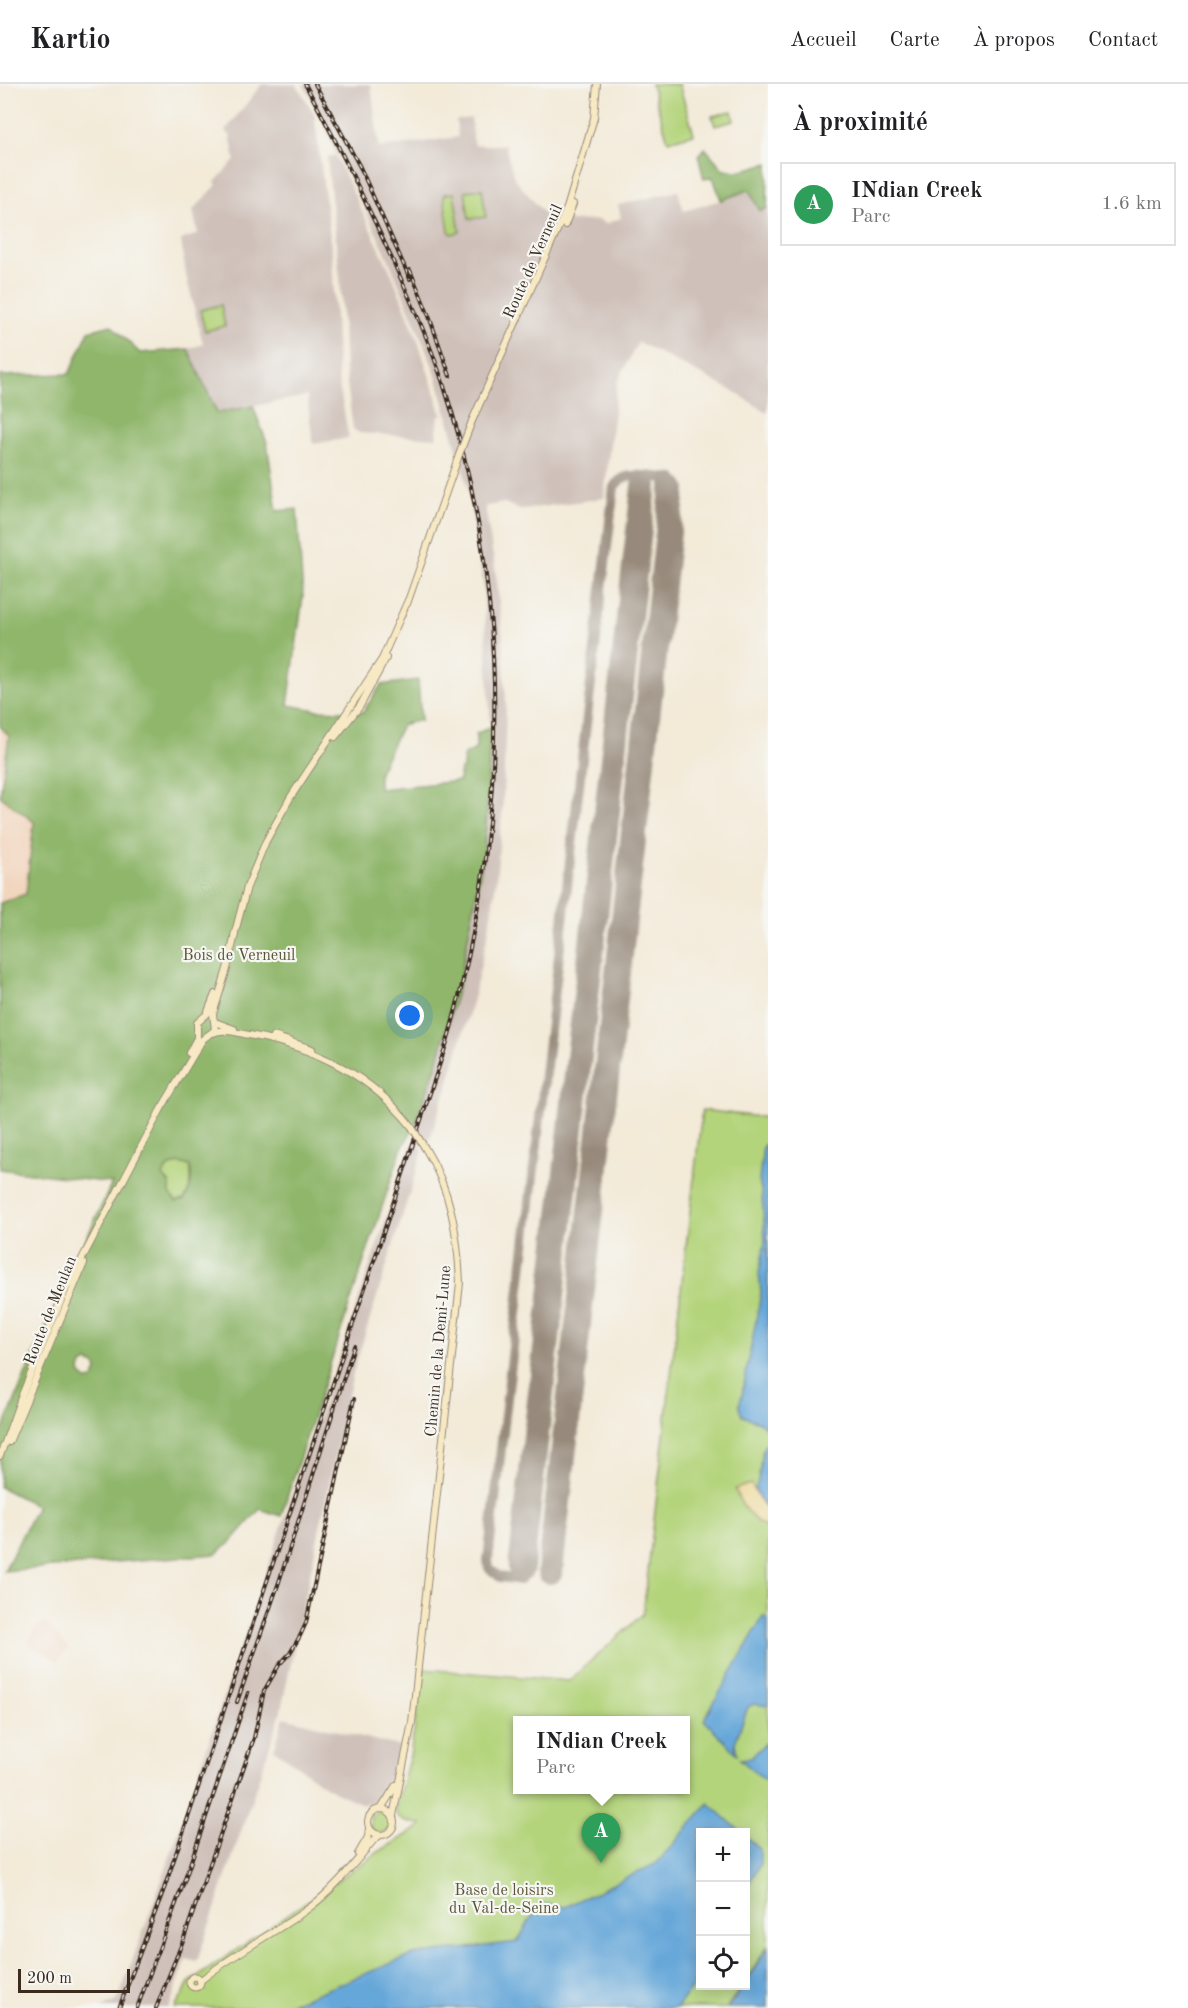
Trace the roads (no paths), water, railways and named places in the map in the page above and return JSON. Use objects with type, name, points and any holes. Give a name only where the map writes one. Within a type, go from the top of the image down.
[{"type":"main road","name":"Route de Verneuil","points":[[214,1022],[213,1012],[227,969],[247,887],[266,841],[290,798],[329,741],[347,723],[369,691],[393,642],[472,421],[567,210],[594,117],[599,84]]},
{"type":"main road","name":"Route de Verneuil","points":[[202,1018],[211,1006],[235,934]]},
{"type":"main road","points":[[214,1022],[216,1028],[211,1034],[202,1035],[197,1030],[197,1024],[202,1018],[208,1017],[227,1028],[301,1044],[355,1071],[376,1089]]},
{"type":"main road","name":"Route de Meulan","points":[[0,1458],[16,1411],[60,1302],[196,1040],[197,1030]]},
{"type":"main road","name":"Chemin de la Demi-Lune","points":[[211,1034],[223,1031],[291,1045],[323,1058],[376,1089],[411,1126],[425,1148],[439,1172],[455,1221],[459,1246],[460,1283],[412,1722],[393,1816]]},
{"type":"main road","name":"Route de Meulan","points":[[161,1109],[192,1055],[204,1038],[211,1034]]},
{"type":"main road","name":"Chemin de la Demi-Lune","points":[[381,1809],[400,1777]]},
{"type":"main road","points":[[350,1867],[366,1841],[370,1815],[375,1810],[388,1811],[395,1822],[393,1829],[386,1835],[373,1832],[369,1826]]},
{"type":"main road","points":[[200,1981],[307,1910],[332,1888],[373,1840],[380,1835]]},
{"type":"water","points":[[768,1143],[768,1429],[759,1422],[742,1416],[739,1405],[761,1293],[759,1273],[765,1242],[759,1181],[763,1146]]},
{"type":"water","points":[[768,1440],[768,1509],[759,1499],[755,1489],[762,1451]]},
{"type":"water","points":[[763,1617],[768,1618],[768,1706],[754,1704],[748,1707],[735,1743],[737,1754],[704,1720]]},
{"type":"water","points":[[765,1743],[768,1743],[768,1783],[740,1759],[751,1758]]},
{"type":"water","points":[[709,1803],[737,1828],[696,1828],[696,1981],[677,2008],[280,2008],[412,1955],[517,1942],[540,1903],[565,1907],[657,1863]]},
{"type":"water","points":[[750,1840],[760,1849],[760,1865],[750,1881]]},
{"type":"water","points":[[768,1947],[768,2008],[728,2008],[740,1990],[750,1990],[750,1976]]},
{"type":"railway","points":[[119,2008],[164,1889],[447,1042],[467,960],[482,878],[491,794],[494,710],[491,627],[481,543],[465,461],[431,349],[361,193],[305,84]]},
{"type":"railway","points":[[315,84],[360,167],[410,279]]},
{"type":"railway","points":[[410,270],[450,376]]},
{"type":"railway","points":[[237,1702],[279,1582],[354,1346]]},
{"type":"railway","points":[[156,2008],[184,1938],[254,1738],[264,1691],[279,1665],[290,1653],[306,1623],[354,1399]]},
{"type":"railway","points":[[137,2008],[184,1882],[248,1693]]},
{"type":"place","name":"INdian Creek","points":[[601,1863]]},
{"type":"park label","name":"Bois de Verneuil","points":[[239,954]]},
{"type":"park label","name":"Base de loisirs du Val-de-Seine","points":[[504,1898]]}]
